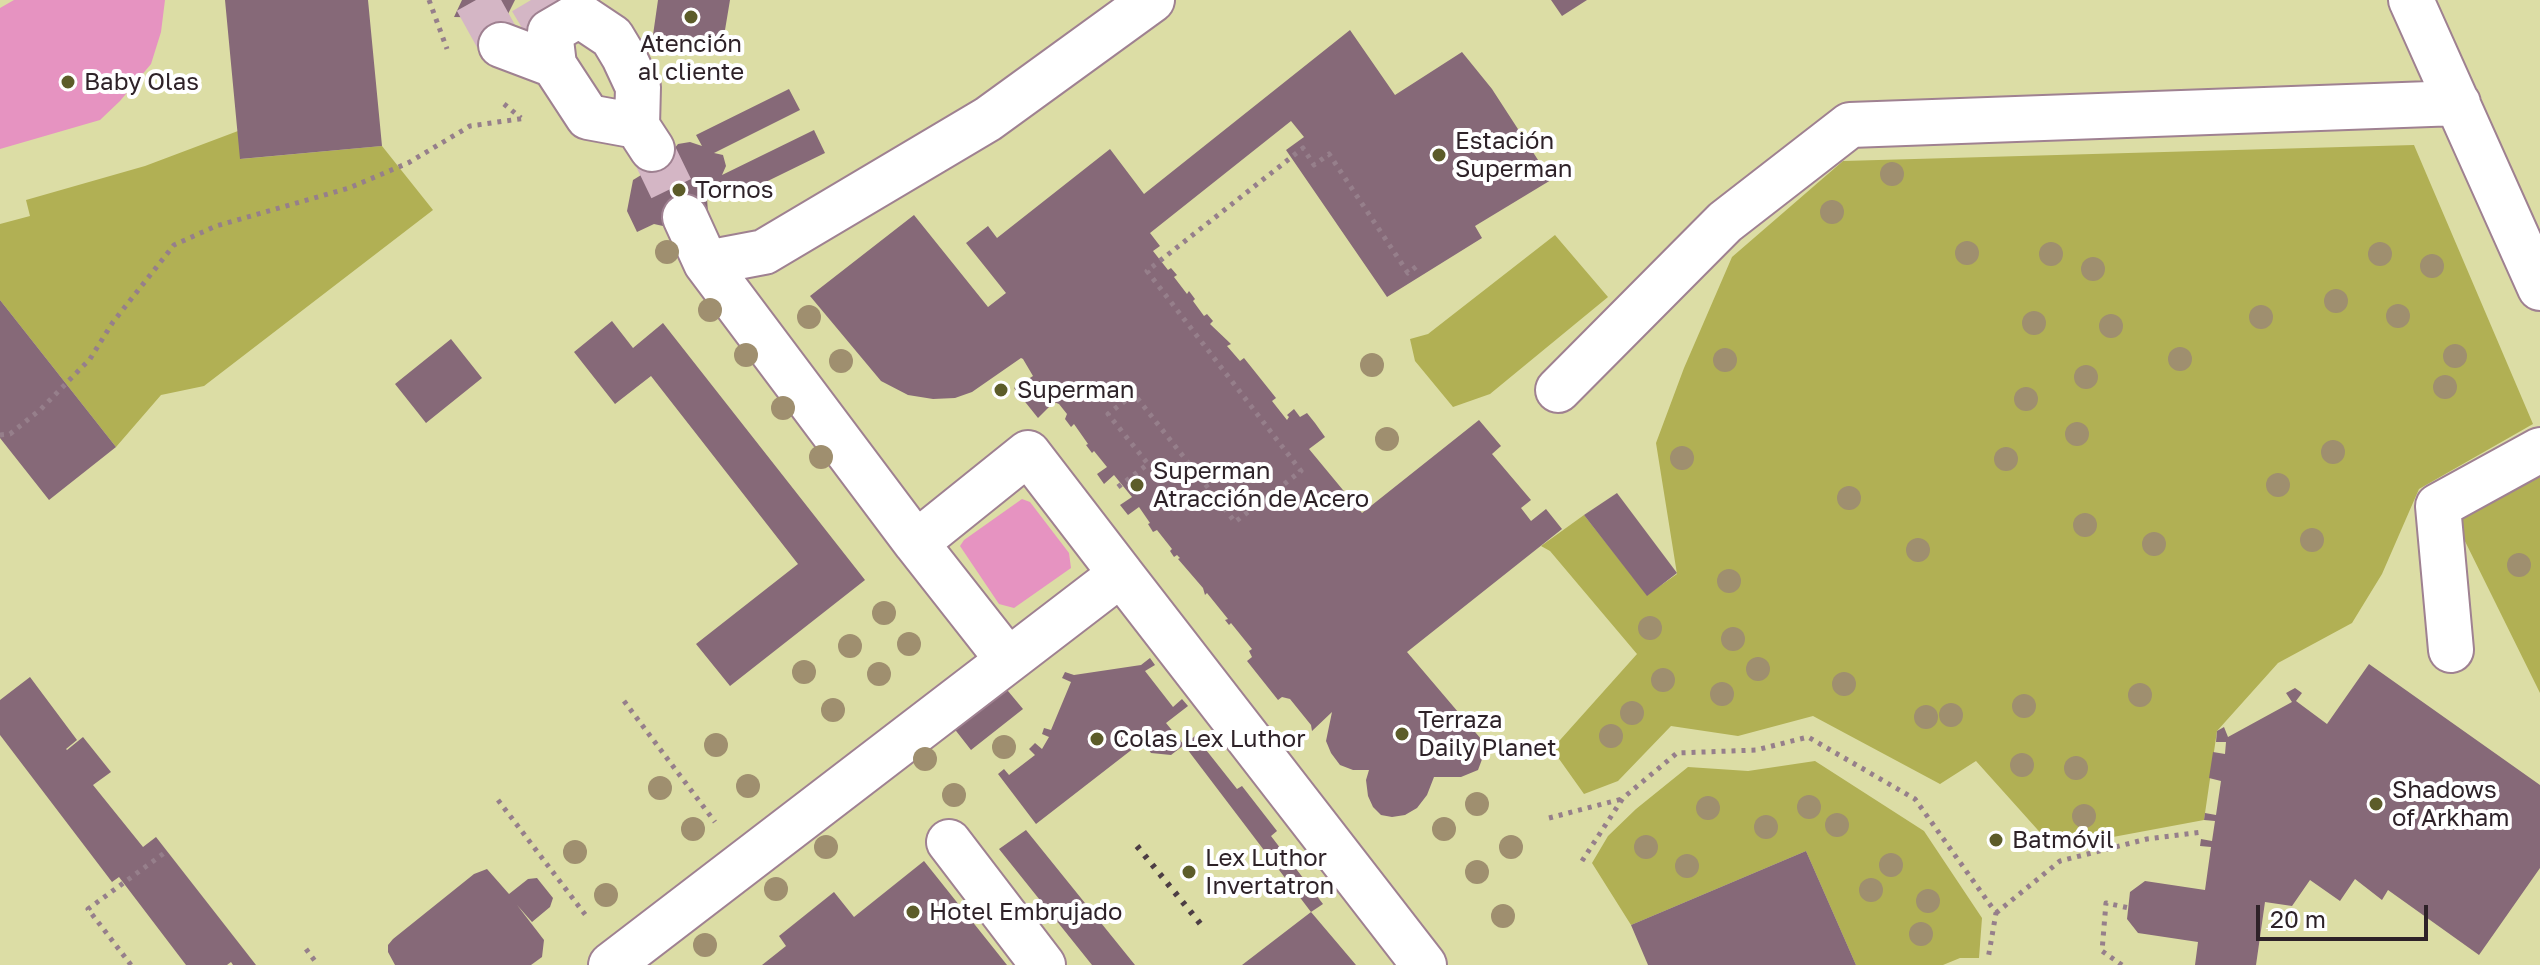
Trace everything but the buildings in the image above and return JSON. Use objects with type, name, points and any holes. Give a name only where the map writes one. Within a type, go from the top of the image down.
[{"type":"street","points":[[706,263],[764,252],[988,119],[1152,0]]},
{"type":"street","points":[[2411,0],[2540,288]]},
{"type":"street","points":[[579,15],[613,18],[638,87],[644,138],[588,117],[554,65],[550,32],[579,15]]},
{"type":"street","points":[[501,45],[554,65]]},
{"type":"street","points":[[1558,390],[1725,222],[1850,125],[2458,103]]},
{"type":"street","points":[[685,217],[706,263],[1008,660]]},
{"type":"street","points":[[2451,650],[2438,506],[2540,450]]},
{"type":"street","points":[[916,543],[1028,453],[1424,965]]},
{"type":"street","points":[[615,962],[1121,574]]},
{"type":"street","points":[[949,842],[1043,965]]},
{"type":"path","points":[[0,435],[10,434],[41,409],[90,359],[113,322],[174,245],[216,226],[349,188],[408,163],[470,126],[522,119],[577,103]]},
{"type":"path","points":[[1077,518],[1148,464],[1108,414],[1134,394],[1235,522],[1301,471],[1147,271],[1303,148],[1314,165],[1329,154],[1408,273],[1417,266]]},
{"type":"path","points":[[624,701],[745,862]]},
{"type":"path","points":[[1582,861],[1623,798],[1677,753],[1756,750],[1808,737],[1915,799],[1996,913]]},
{"type":"path","points":[[1549,818],[1623,798]]},
{"type":"path","points":[[498,800],[615,962]]},
{"type":"path","points":[[1988,959],[1996,913],[2060,861],[2147,839],[2203,832]]},
{"type":"path","points":[[131,965],[88,909],[167,851]]},
{"type":"path","points":[[2122,965],[2102,951],[2106,903],[2129,908]]},
{"type":"path","points":[[306,949],[318,965]]},
{"type":"green space","points":[[0,0],[2540,0],[2540,965],[0,965]]},
{"type":"shaded area","name":"Baby Olas","points":[[14,0],[165,0],[161,32],[151,64],[100,120],[0,149],[0,8]]},
{"type":"shaded area","points":[[238,131],[241,159],[382,146],[433,210],[204,386],[161,395],[116,447],[0,300],[0,224],[30,216],[26,200],[145,166]]},
{"type":"shaded area","points":[[2414,145],[2533,424],[2419,489],[2382,574],[2352,623],[2278,663],[2217,731],[2204,820],[2054,848],[1976,761],[1940,784],[1813,716],[1738,736],[1671,726],[1618,781],[1584,794],[1552,749],[1637,654],[1550,551],[1541,546],[1584,515],[1647,595],[1677,574],[1656,443],[1684,368],[1732,257],[1843,161]]},
{"type":"shaded area","points":[[1555,235],[1608,297],[1490,394],[1453,407],[1415,361],[1410,339],[1428,334]]},
{"type":"shaded area","points":[[2540,477],[2540,693],[2454,519]]},
{"type":"shaded area","points":[[1022,499],[1030,502],[1069,553],[1071,568],[1014,608],[999,604],[960,546]]},
{"type":"shaded area","points":[[1815,761],[1924,831],[1982,918],[1979,958],[1960,958],[1943,965],[1856,965],[1806,851],[1631,925],[1592,863],[1608,836],[1636,809],[1688,767],[1748,771]]},
{"type":"tunnel","points":[[476,0],[501,45]]},
{"type":"tunnel","points":[[531,0],[550,32]]},
{"type":"tunnel","points":[[652,149],[685,217]]},
{"type":"railway","points":[[1137,846],[1203,927]]},
{"type":"place","name":"Atención al cliente","points":[[691,17]]},
{"type":"place","name":"Baby Olas","points":[[68,82]]},
{"type":"place","name":"Estación Superman","points":[[1439,155]]},
{"type":"place","name":"Tornos","points":[[679,190]]},
{"type":"place","name":"Superman","points":[[1001,390]]},
{"type":"place","name":"Superman Atracción de Acero","points":[[1137,485]]},
{"type":"place","name":"Terraza Daily Planet","points":[[1402,734]]},
{"type":"place","name":"Colas Lex Luthor","points":[[1097,739]]},
{"type":"place","name":"Shadows of Arkham","points":[[2376,804]]},
{"type":"place","name":"Batmóvil","points":[[1996,840]]},
{"type":"place","name":"Lex Luthor Invertatron","points":[[1189,872]]},
{"type":"place","name":"Hotel Embrujado","points":[[913,912]]}]
